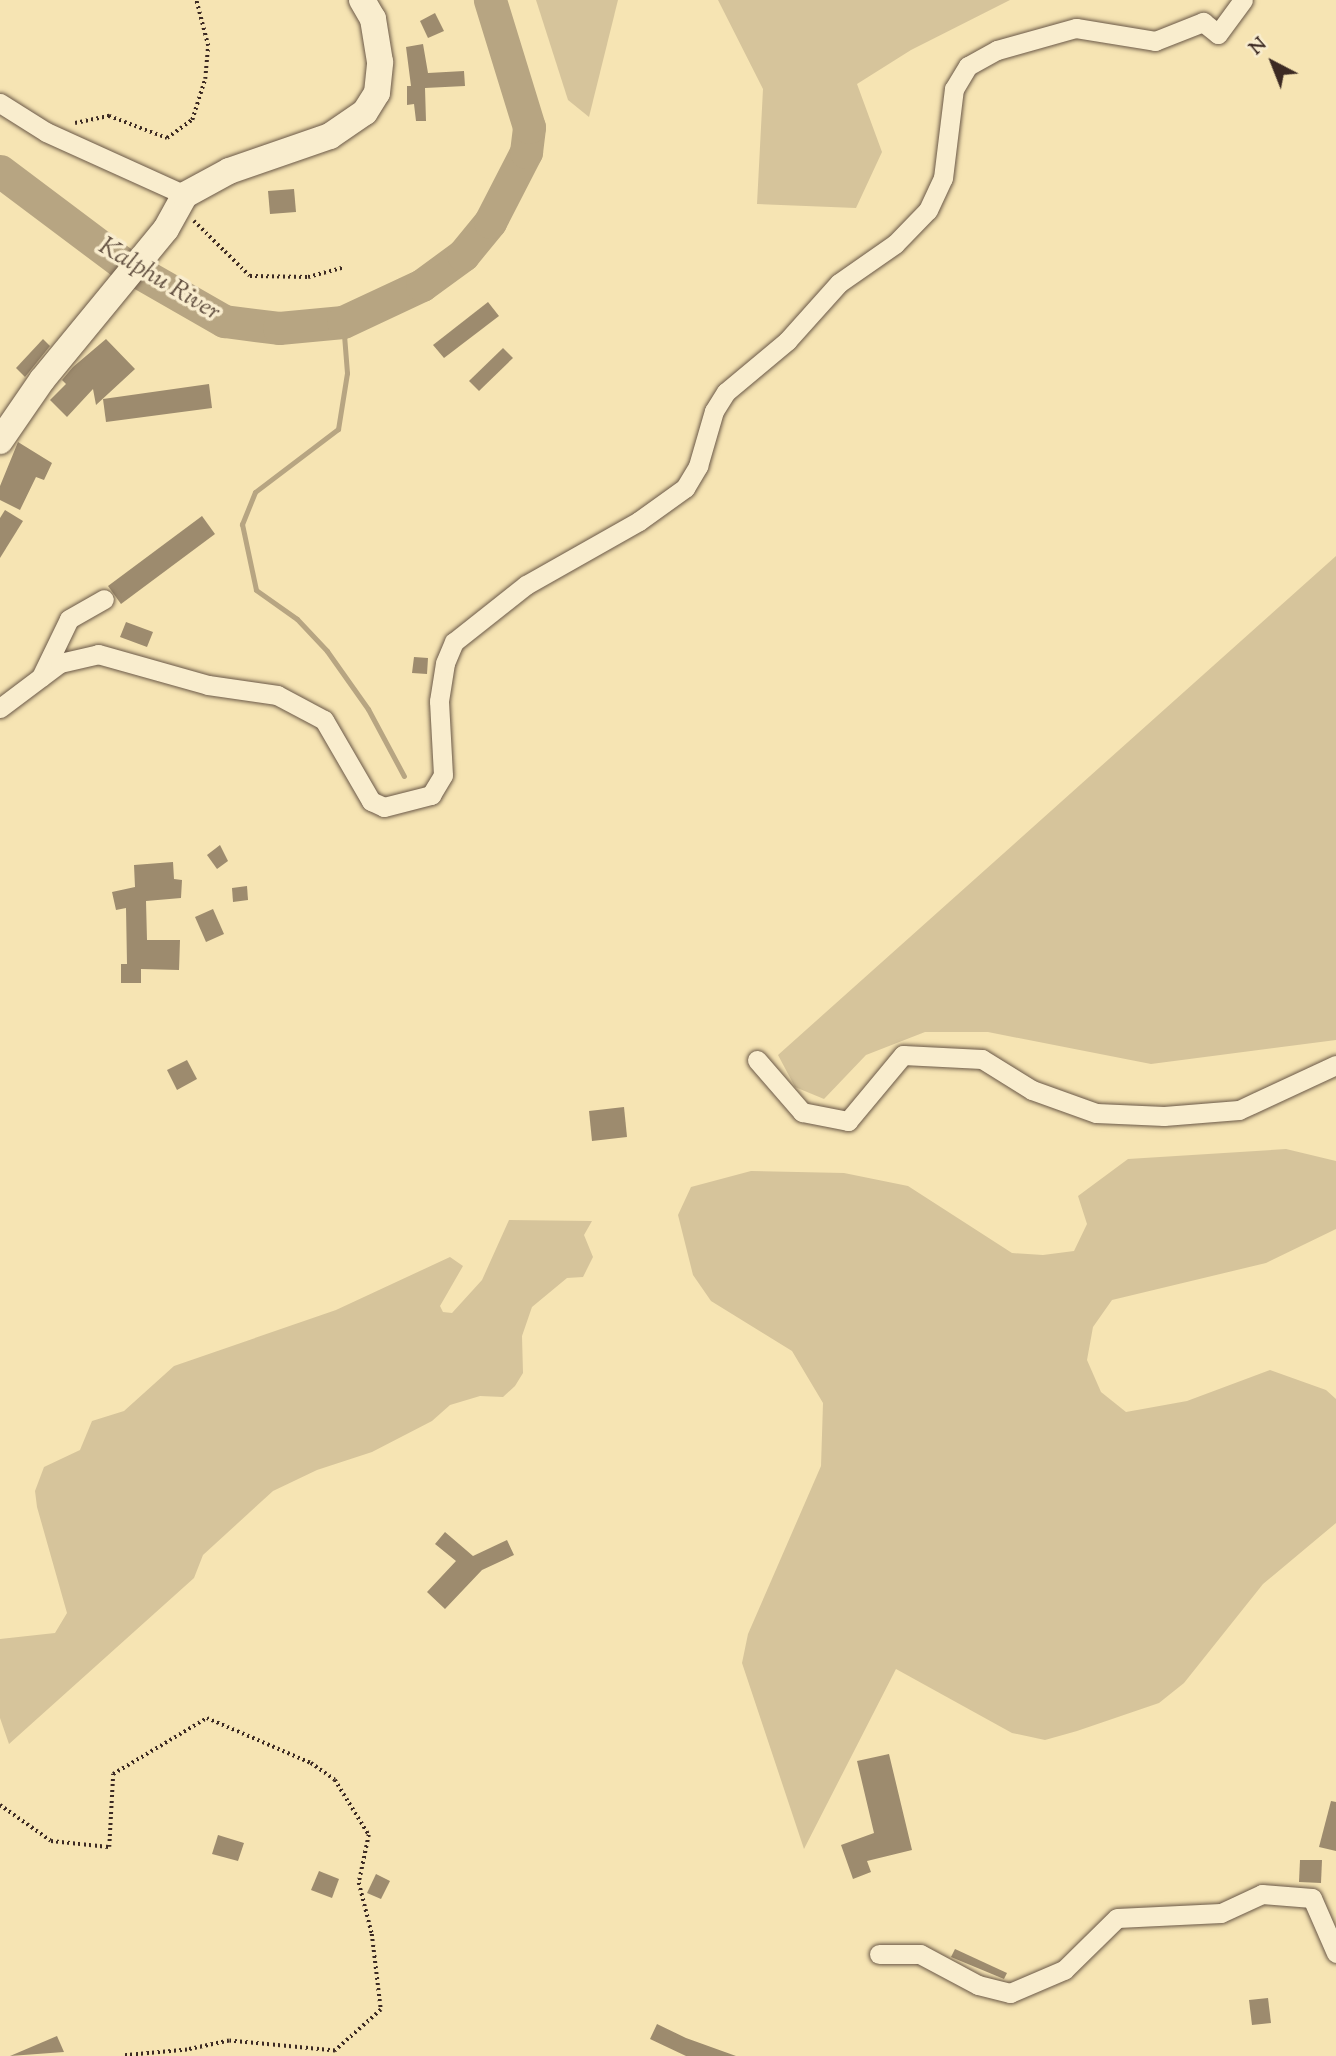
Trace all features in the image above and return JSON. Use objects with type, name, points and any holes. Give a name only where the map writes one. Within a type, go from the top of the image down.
[{"type":"street","points":[[0,441],[42,380],[107,304],[176,212],[229,171],[330,136],[365,111],[377,93],[380,62],[373,19],[362,0]]},
{"type":"street","points":[[0,708],[41,677],[76,656],[98,654],[208,685],[277,695],[324,720],[371,801],[384,807],[431,795],[443,775],[439,701],[444,663],[454,642],[526,584],[639,521],[685,488],[698,466],[714,411],[726,392],[787,341],[839,283],[895,244],[928,210],[943,178],[954,89],[968,66],[997,50],[1076,28],[1155,41],[1203,22],[1218,34],[1243,0]]},
{"type":"street","points":[[0,103],[176,212]]},
{"type":"street","points":[[41,677],[69,619],[104,599]]},
{"type":"street","points":[[757,1060],[802,1112],[848,1121],[903,1055],[982,1059],[1032,1090],[1096,1113],[1164,1116],[1239,1110],[1336,1065]]},
{"type":"street","points":[[879,1954],[920,1954],[978,1985],[1010,1993],[1064,1970],[1117,1918],[1220,1913],[1262,1894],[1312,1898],[1336,1953]]},
{"type":"path","points":[[46,132],[108,116],[167,138],[192,120],[205,79],[208,46],[196,0]]},
{"type":"path","points":[[176,212],[209,233],[250,276],[308,277],[345,267]]},
{"type":"path","points":[[0,1805],[51,1841],[109,1847],[113,1774],[207,1718],[312,1763],[327,1774],[369,1835],[359,1883],[372,1934],[381,2010],[335,2051],[229,2041],[187,2050],[121,2056]]},
{"type":"shaded area","points":[[536,0],[618,0],[589,117],[568,100]]},
{"type":"shaded area","points":[[718,0],[1010,0],[911,50],[857,84],[882,152],[856,208],[757,204],[763,89]]},
{"type":"shaded area","points":[[1336,556],[1336,1040],[1151,1064],[988,1032],[925,1032],[866,1055],[824,1099],[795,1087],[778,1055]]},
{"type":"shaded area","points":[[1286,1149],[1336,1161],[1336,1229],[1266,1263],[1112,1300],[1093,1327],[1087,1360],[1101,1392],[1126,1412],[1187,1401],[1270,1370],[1326,1390],[1336,1399],[1336,1523],[1263,1584],[1184,1683],[1159,1703],[1077,1731],[1045,1740],[1012,1733],[896,1669],[804,1849],[742,1663],[748,1634],[821,1466],[823,1403],[792,1351],[711,1301],[693,1275],[678,1215],[691,1187],[751,1171],[844,1173],[908,1186],[1012,1253],[1043,1255],[1074,1251],[1087,1224],[1078,1196],[1128,1159]]},
{"type":"shaded area","points":[[509,1220],[592,1221],[584,1235],[593,1257],[583,1277],[567,1278],[532,1307],[522,1336],[523,1373],[515,1386],[503,1397],[480,1396],[450,1405],[432,1421],[372,1452],[317,1470],[273,1491],[203,1555],[194,1578],[9,1744],[0,1718],[0,1639],[55,1633],[67,1613],[37,1507],[35,1491],[44,1467],[80,1450],[92,1421],[124,1411],[174,1366],[336,1310],[450,1257],[463,1266],[440,1306],[443,1312],[452,1313],[482,1280]]},
{"type":"building","points":[[435,13],[444,31],[428,38],[420,21]]},
{"type":"building","points":[[423,44],[428,73],[464,71],[465,86],[425,88],[426,121],[416,121],[414,104],[407,105],[407,86],[411,86],[406,47]]},
{"type":"building","points":[[294,189],[296,212],[270,214],[268,191]]},
{"type":"building","points":[[488,302],[499,316],[444,358],[433,345]]},
{"type":"building","points":[[43,339],[50,346],[25,377],[16,368]]},
{"type":"building","points":[[106,339],[135,369],[96,405],[93,389],[67,417],[50,400],[66,384],[62,380],[73,367]]},
{"type":"building","points":[[503,348],[513,358],[479,391],[469,381]]},
{"type":"building","points":[[209,384],[212,408],[106,422],[103,399]]},
{"type":"building","points":[[18,442],[52,463],[44,480],[36,477],[20,510],[0,500],[0,486]]},
{"type":"building","points":[[5,510],[23,521],[0,558],[0,518]]},
{"type":"building","points":[[202,516],[215,534],[121,604],[108,586]]},
{"type":"building","points":[[126,622],[153,632],[147,647],[120,637]]},
{"type":"building","points":[[414,657],[428,658],[427,674],[412,673]]},
{"type":"building","points":[[220,845],[228,861],[217,869],[207,855]]},
{"type":"building","points":[[173,862],[174,879],[182,880],[181,898],[146,901],[147,940],[180,940],[179,970],[141,969],[141,983],[121,983],[121,964],[127,964],[126,908],[116,910],[112,892],[135,887],[134,865]]},
{"type":"building","points":[[247,886],[248,900],[233,902],[232,888]]},
{"type":"building","points":[[213,909],[224,934],[206,942],[195,917]]},
{"type":"building","points":[[187,1060],[197,1079],[177,1090],[167,1070]]},
{"type":"building","points":[[624,1107],[627,1137],[592,1141],[589,1111]]},
{"type":"building","points":[[445,1532],[473,1556],[507,1540],[514,1555],[482,1570],[445,1609],[427,1592],[456,1561],[435,1544]]},
{"type":"building","points":[[889,1754],[912,1850],[867,1861],[871,1872],[853,1879],[841,1845],[874,1833],[857,1761]]},
{"type":"building","points":[[1331,1801],[1336,1802],[1336,1851],[1319,1847]]},
{"type":"building","points":[[218,1835],[244,1843],[238,1861],[212,1854]]},
{"type":"building","points":[[1300,1860],[1322,1860],[1321,1883],[1299,1882]]},
{"type":"building","points":[[319,1871],[339,1879],[332,1898],[311,1890]]},
{"type":"building","points":[[376,1874],[390,1881],[381,1899],[367,1893]]},
{"type":"building","points":[[955,1949],[1007,1973],[1004,1979],[951,1957]]},
{"type":"building","points":[[1268,1998],[1271,2023],[1252,2025],[1249,2000]]},
{"type":"building","points":[[657,2024],[736,2056],[686,2056],[650,2039]]},
{"type":"building","points":[[57,2036],[64,2052],[10,2056]]},
{"type":"waterway","name":"Kalphu River","points":[[0,171],[121,262],[224,321],[279,328],[343,322],[422,285],[463,255],[490,222],[526,152],[529,127],[490,0]]},
{"type":"waterway","points":[[343,322],[347,373],[338,429],[255,492],[242,524],[256,590],[297,619],[327,651],[368,709],[404,776]]}]
